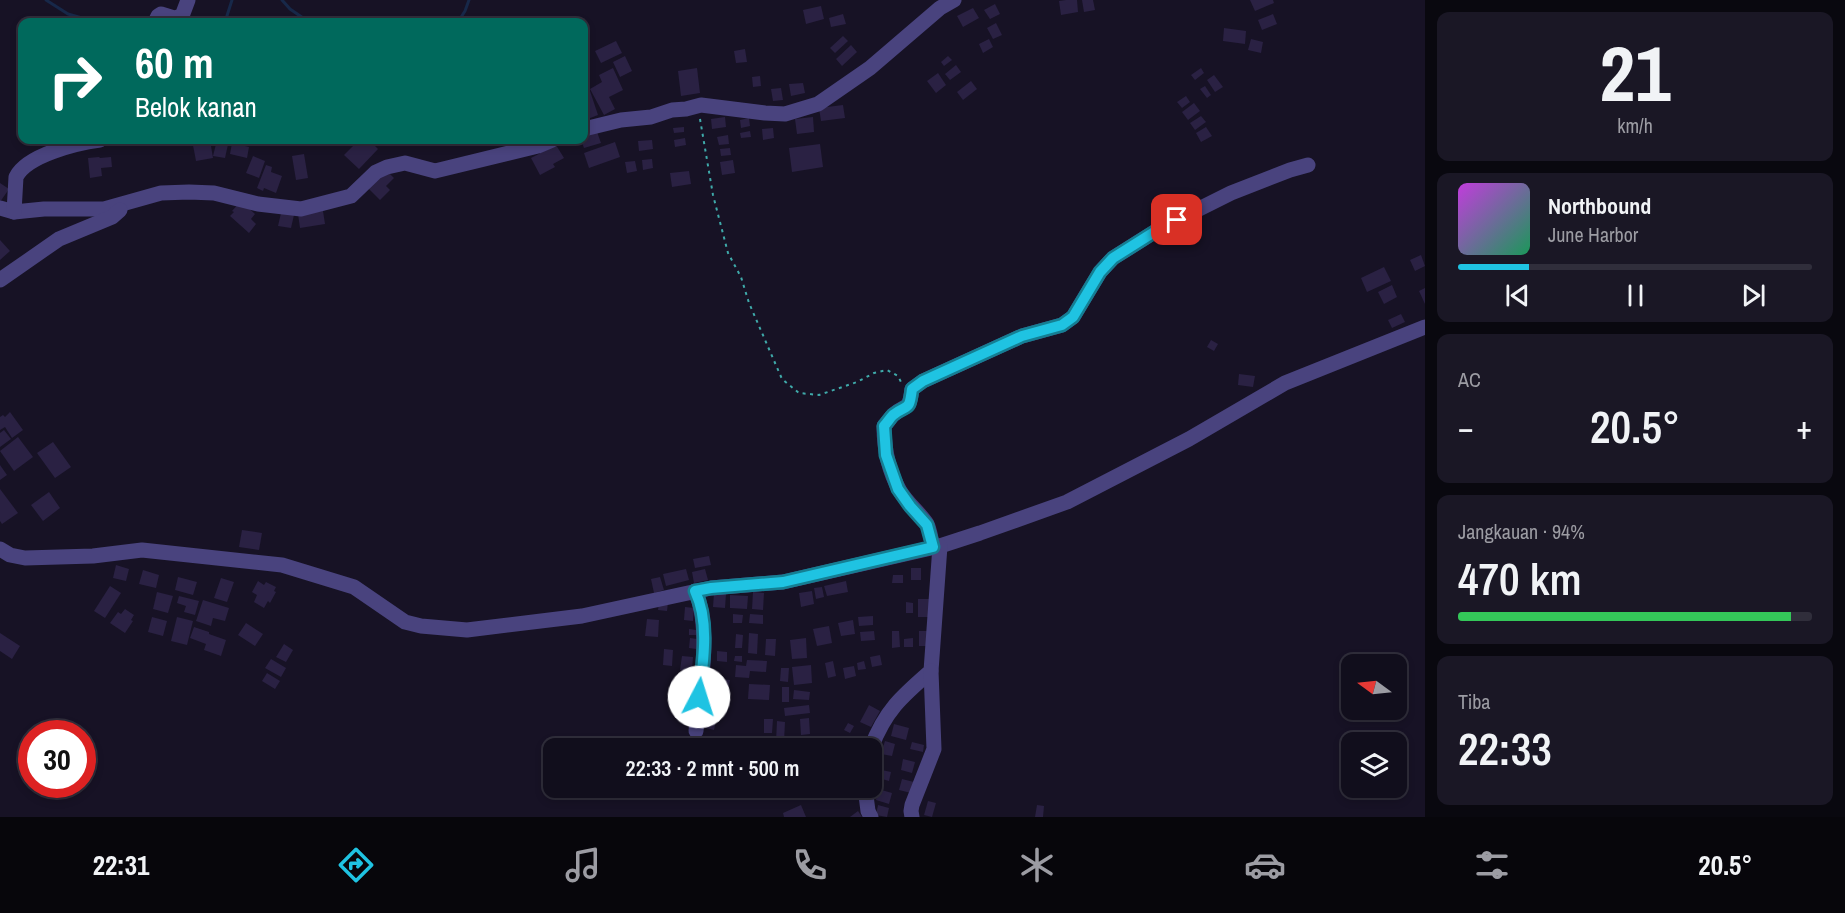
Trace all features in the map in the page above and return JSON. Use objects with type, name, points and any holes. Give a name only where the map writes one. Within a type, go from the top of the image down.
[{"type":"street","points":[[157,18],[161,14],[174,18],[182,16],[188,0]]},
{"type":"street","points":[[588,128],[701,105],[785,114],[818,104],[870,68],[940,8],[954,0]]},
{"type":"street","points":[[77,144],[32,161],[17,173],[7,210],[104,209],[161,193],[189,192],[214,193],[258,204],[301,209],[351,196],[376,172],[387,167],[405,163],[435,171],[543,144]]},
{"type":"street","points":[[912,817],[910,811],[934,749],[931,671],[936,547],[927,525],[898,489],[886,455],[884,426],[894,414],[907,408],[912,389],[923,381],[1022,336],[1062,325],[1073,317],[1100,272],[1113,258],[1159,229],[1231,193],[1308,165]]},
{"type":"street","points":[[0,280],[59,239],[112,217],[126,203]]},
{"type":"street","points":[[0,549],[10,555],[25,558],[93,556],[142,550],[282,565],[354,587],[405,622],[421,627],[467,630],[582,616],[711,588],[783,582],[936,547],[1067,502],[1189,439],[1285,383],[1425,327]]},
{"type":"street","points":[[695,591],[702,609],[704,632],[696,731]]},
{"type":"street","points":[[876,738],[886,715],[931,671]]},
{"type":"street","points":[[867,798],[871,817]]},
{"type":"path","points":[[695,106],[700,120],[713,195],[728,253],[741,277],[749,303],[782,379],[799,393],[819,395],[887,370],[898,376],[902,383]]},
{"type":"building","points":[[1077,0],[1078,12],[1061,15],[1059,1]]},
{"type":"building","points":[[1082,0],[1093,0],[1095,10],[1084,12]]},
{"type":"building","points":[[1250,0],[1273,0],[1274,3],[1255,11]]},
{"type":"building","points":[[995,4],[1000,14],[990,19],[984,10]]},
{"type":"building","points":[[821,6],[824,19],[806,24],[803,10]]},
{"type":"building","points":[[973,8],[979,18],[963,27],[957,16]]},
{"type":"building","points":[[843,14],[846,24],[831,27],[829,18]]},
{"type":"building","points":[[1273,14],[1277,24],[1262,30],[1258,20]]},
{"type":"building","points":[[996,23],[1002,35],[993,39],[987,28]]},
{"type":"building","points":[[1224,28],[1246,31],[1245,44],[1223,41]]},
{"type":"building","points":[[843,36],[848,41],[835,53],[830,48]]},
{"type":"building","points":[[989,39],[993,47],[983,53],[979,44]]},
{"type":"building","points":[[1251,39],[1263,42],[1261,53],[1248,50]]},
{"type":"building","points":[[616,41],[622,53],[601,63],[595,51]]},
{"type":"building","points":[[851,45],[857,52],[842,66],[836,59]]},
{"type":"building","points":[[745,49],[747,62],[736,63],[734,51]]},
{"type":"building","points":[[625,56],[632,71],[620,77],[613,62]]},
{"type":"building","points":[[948,56],[952,60],[944,66],[941,62]]},
{"type":"building","points":[[956,65],[961,72],[950,80],[945,74]]},
{"type":"building","points":[[613,68],[623,90],[609,97],[615,109],[604,115],[590,89],[602,82],[599,75]]},
{"type":"building","points":[[697,68],[700,93],[681,96],[678,71]]},
{"type":"building","points":[[1201,68],[1204,73],[1195,80],[1191,75]]},
{"type":"building","points":[[938,73],[946,85],[936,93],[927,81]]},
{"type":"building","points":[[1214,75],[1223,87],[1215,92],[1207,80]]},
{"type":"building","points":[[760,76],[761,86],[753,87],[752,77]]},
{"type":"building","points":[[971,81],[977,89],[963,100],[957,92]]},
{"type":"building","points":[[803,83],[805,93],[791,96],[789,84]]},
{"type":"building","points":[[1205,86],[1211,95],[1207,98],[1200,89]]},
{"type":"building","points":[[781,88],[783,100],[773,101],[771,89]]},
{"type":"building","points":[[590,91],[598,115],[588,119],[588,92]]},
{"type":"building","points":[[1186,96],[1190,102],[1182,108],[1177,102]]},
{"type":"building","points":[[1194,103],[1200,111],[1188,120],[1182,112]]},
{"type":"building","points":[[843,105],[845,118],[821,121],[819,108]]},
{"type":"building","points":[[1201,116],[1206,122],[1195,130],[1190,123]]},
{"type":"building","points":[[725,117],[726,127],[712,129],[711,119]]},
{"type":"building","points":[[813,117],[814,132],[797,134],[795,119]]},
{"type":"building","points":[[749,118],[750,126],[741,128],[740,120]]},
{"type":"building","points":[[684,127],[684,132],[674,133],[673,128]]},
{"type":"building","points":[[1206,127],[1212,136],[1201,142],[1196,133]]},
{"type":"building","points":[[773,128],[774,138],[763,140],[762,129]]},
{"type":"building","points":[[596,129],[601,143],[584,148],[582,144],[588,144],[588,132]]},
{"type":"building","points":[[750,131],[751,137],[741,138],[740,133]]},
{"type":"building","points":[[728,135],[729,144],[719,145],[717,137]]},
{"type":"building","points":[[685,138],[686,145],[675,147],[674,140]]},
{"type":"building","points":[[652,140],[653,149],[639,151],[638,141]]},
{"type":"building","points":[[615,142],[620,157],[589,168],[584,153]]},
{"type":"building","points":[[193,144],[211,144],[213,158],[196,161]]},
{"type":"building","points":[[216,144],[228,144],[225,158],[213,156]]},
{"type":"building","points":[[232,144],[246,144],[245,146],[249,147],[247,158],[230,154]]},
{"type":"building","points":[[355,144],[373,144],[378,149],[359,169],[344,155]]},
{"type":"building","points":[[820,144],[823,167],[792,172],[789,148]]},
{"type":"building","points":[[556,145],[564,158],[553,164],[555,167],[540,175],[531,158]]},
{"type":"building","points":[[730,148],[731,155],[721,156],[720,149]]},
{"type":"building","points":[[304,154],[308,178],[296,180],[292,156]]},
{"type":"building","points":[[253,156],[265,161],[259,178],[246,173]]},
{"type":"building","points":[[111,157],[112,167],[101,168],[102,176],[90,178],[88,158]]},
{"type":"building","points":[[652,159],[653,168],[643,170],[642,160]]},
{"type":"building","points":[[733,160],[735,173],[722,175],[720,162]]},
{"type":"building","points":[[635,161],[637,171],[627,173],[625,162]]},
{"type":"building","points":[[266,165],[272,167],[271,172],[282,176],[276,193],[257,188]]},
{"type":"building","points":[[385,169],[394,178],[386,186],[390,190],[380,200],[368,188]]},
{"type":"building","points":[[689,171],[691,184],[672,187],[670,173]]},
{"type":"building","points":[[0,183],[9,189],[0,202]]},
{"type":"building","points":[[241,201],[255,214],[251,219],[256,224],[249,233],[230,216]]},
{"type":"building","points":[[323,211],[325,224],[300,228],[298,214]]},
{"type":"building","points":[[281,213],[294,215],[291,228],[278,226]]},
{"type":"building","points":[[0,240],[10,251],[0,260]]},
{"type":"building","points":[[1421,255],[1425,266],[1415,271],[1410,260]]},
{"type":"building","points":[[1384,267],[1391,281],[1367,292],[1361,278]]},
{"type":"building","points":[[1392,285],[1397,297],[1384,304],[1378,292]]},
{"type":"building","points":[[1425,288],[1425,304],[1419,291]]},
{"type":"building","points":[[1401,314],[1405,322],[1392,328],[1388,320]]},
{"type":"building","points":[[1211,340],[1218,344],[1214,351],[1207,347]]},
{"type":"building","points":[[1239,374],[1255,376],[1253,387],[1238,385]]},
{"type":"building","points":[[10,412],[23,430],[12,438],[5,427],[0,430],[0,417],[3,415],[5,417]]},
{"type":"building","points":[[4,430],[11,439],[0,447],[0,433]]},
{"type":"building","points":[[18,437],[33,457],[14,471],[0,451]]},
{"type":"building","points":[[53,442],[71,467],[55,478],[37,453]]},
{"type":"building","points":[[0,465],[7,475],[0,480]]},
{"type":"building","points":[[0,489],[18,513],[2,524],[0,521]]},
{"type":"building","points":[[49,492],[60,508],[43,521],[31,505]]},
{"type":"building","points":[[242,530],[262,533],[259,550],[239,547]]},
{"type":"building","points":[[709,556],[711,565],[695,568],[693,559]]},
{"type":"building","points":[[116,565],[129,569],[126,581],[113,578]]},
{"type":"building","points":[[911,568],[921,568],[921,580],[911,580]]},
{"type":"building","points":[[686,569],[689,580],[666,586],[663,574]]},
{"type":"building","points":[[705,569],[708,580],[694,583],[692,572]]},
{"type":"building","points":[[143,570],[159,575],[156,588],[139,584]]},
{"type":"building","points":[[893,575],[903,575],[903,583],[892,583]]},
{"type":"building","points":[[178,577],[197,582],[193,595],[175,590]]},
{"type":"building","points":[[660,577],[664,590],[654,593],[651,579]]},
{"type":"building","points":[[221,578],[234,582],[227,602],[214,598]]},
{"type":"building","points":[[258,581],[264,585],[266,582],[276,587],[270,603],[268,601],[264,608],[254,602],[257,595],[252,592]]},
{"type":"building","points":[[846,581],[848,592],[827,596],[824,586]]},
{"type":"building","points":[[110,586],[121,593],[105,618],[94,611]]},
{"type":"building","points":[[822,587],[824,597],[816,599],[814,588]]},
{"type":"building","points":[[812,591],[814,604],[801,607],[799,593]]},
{"type":"building","points":[[157,592],[173,596],[168,613],[153,609]]},
{"type":"building","points":[[753,592],[764,593],[763,610],[752,609]]},
{"type":"building","points":[[714,593],[726,594],[725,608],[713,607]]},
{"type":"building","points":[[730,595],[748,596],[747,609],[730,608]]},
{"type":"building","points":[[179,596],[199,601],[195,615],[184,612],[186,606],[177,603]]},
{"type":"building","points":[[918,599],[930,599],[930,617],[918,617]]},
{"type":"building","points":[[203,600],[229,608],[225,621],[213,618],[211,626],[196,621]]},
{"type":"building","points":[[659,602],[668,603],[667,611],[658,610]]},
{"type":"building","points":[[906,602],[913,603],[913,613],[906,613]]},
{"type":"building","points":[[685,607],[694,608],[693,621],[684,620]]},
{"type":"building","points":[[125,609],[134,615],[125,633],[110,623],[118,612],[121,614]]},
{"type":"building","points":[[733,614],[743,615],[742,623],[733,623]]},
{"type":"building","points":[[750,614],[763,615],[763,624],[749,623]]},
{"type":"building","points":[[873,616],[873,625],[859,626],[858,617]]},
{"type":"building","points":[[152,617],[167,621],[163,636],[148,632]]},
{"type":"building","points":[[177,617],[193,621],[187,645],[171,641]]},
{"type":"building","points":[[647,619],[659,620],[658,637],[645,636]]},
{"type":"building","points":[[853,620],[855,634],[841,636],[838,623]]},
{"type":"building","points":[[246,623],[263,634],[255,646],[238,635]]},
{"type":"building","points":[[829,626],[832,643],[817,646],[813,629]]},
{"type":"building","points":[[194,627],[226,640],[221,656],[204,650],[206,644],[190,638]]},
{"type":"building","points":[[689,629],[696,630],[696,635],[689,635]]},
{"type":"building","points":[[874,631],[875,640],[861,641],[860,632]]},
{"type":"building","points":[[892,631],[899,631],[900,647],[892,648]]},
{"type":"building","points":[[919,631],[928,631],[928,646],[919,646]]},
{"type":"building","points":[[0,633],[20,646],[12,659],[0,651]]},
{"type":"building","points":[[749,633],[758,634],[757,654],[748,653]]},
{"type":"building","points":[[736,634],[743,635],[742,648],[735,648]]},
{"type":"building","points":[[690,638],[697,639],[696,649],[689,648]]},
{"type":"building","points":[[806,638],[807,658],[792,659],[790,640]]},
{"type":"building","points":[[913,638],[913,647],[904,647],[904,639]]},
{"type":"building","points":[[766,639],[776,639],[775,656],[765,655]]},
{"type":"building","points":[[284,644],[293,650],[286,662],[276,657]]},
{"type":"building","points":[[664,649],[673,650],[672,666],[663,665]]},
{"type":"building","points":[[717,651],[727,652],[727,662],[717,661]]},
{"type":"building","points":[[880,655],[882,665],[872,667],[870,657]]},
{"type":"building","points":[[682,656],[693,657],[692,671],[680,670]]},
{"type":"building","points":[[735,656],[742,656],[742,662],[734,661]]},
{"type":"building","points":[[271,659],[286,668],[281,677],[265,668]]},
{"type":"building","points":[[747,660],[767,661],[766,672],[750,671],[749,678],[735,677],[736,665],[746,666]]},
{"type":"building","points":[[833,661],[836,676],[828,678],[825,663]]},
{"type":"building","points":[[864,661],[866,669],[858,670],[857,663]]},
{"type":"building","points":[[811,665],[812,683],[794,685],[792,667]]},
{"type":"building","points":[[854,666],[856,676],[845,679],[843,668]]},
{"type":"building","points":[[781,668],[789,668],[788,682],[780,681]]},
{"type":"building","points":[[267,673],[280,681],[275,689],[262,681]]},
{"type":"building","points":[[721,679],[730,680],[727,697],[718,695]]},
{"type":"building","points":[[707,682],[715,684],[712,700],[704,699]]},
{"type":"building","points":[[683,684],[694,685],[693,693],[682,692]]},
{"type":"building","points":[[749,684],[770,685],[769,700],[748,699]]},
{"type":"building","points":[[782,687],[789,687],[789,702],[782,702]]},
{"type":"building","points":[[794,690],[810,692],[809,700],[793,699]]},
{"type":"building","points":[[681,697],[695,698],[693,710],[680,709]]},
{"type":"building","points":[[809,705],[810,713],[785,716],[784,708]]},
{"type":"building","points":[[869,705],[880,711],[871,727],[860,722]]},
{"type":"building","points":[[704,713],[717,716],[714,730],[702,727]]},
{"type":"building","points":[[809,718],[810,734],[801,735],[800,719]]},
{"type":"building","points":[[764,719],[773,719],[772,733],[764,733]]},
{"type":"building","points":[[777,721],[785,722],[784,738],[776,738]]},
{"type":"building","points":[[848,723],[854,726],[850,733],[844,730]]},
{"type":"building","points":[[894,724],[909,728],[906,740],[891,736]]},
{"type":"building","points":[[885,741],[895,744],[892,756],[882,754]]},
{"type":"building","points":[[912,742],[924,745],[923,752],[910,749]]},
{"type":"building","points":[[903,759],[915,762],[912,773],[901,770]]},
{"type":"building","points":[[882,770],[891,772],[889,781],[882,779]]},
{"type":"building","points":[[902,779],[914,782],[911,793],[899,790]]},
{"type":"building","points":[[882,790],[892,793],[889,804],[876,800],[882,798]]},
{"type":"building","points":[[928,801],[936,803],[932,817],[924,815]]},
{"type":"building","points":[[801,805],[806,817],[784,817],[783,813]]},
{"type":"building","points":[[878,805],[889,808],[887,817],[876,815]]},
{"type":"building","points":[[1037,805],[1044,806],[1043,817],[1035,817]]},
{"type":"building","points":[[858,811],[862,817],[850,817]]},
{"type":"waterway","points":[[46,0],[68,14],[82,18]]},
{"type":"waterway","points":[[226,18],[232,0]]},
{"type":"waterway","points":[[282,0],[303,18]]},
{"type":"waterway","points":[[461,18],[469,0]]},
{"type":"route","points":[[699,697],[704,632],[702,609],[695,591],[783,582],[933,547],[927,525],[898,489],[886,455],[884,426],[894,414],[907,408],[912,389],[923,381],[1022,336],[1062,325],[1073,317],[1100,272],[1113,258],[1177,220]]}]
